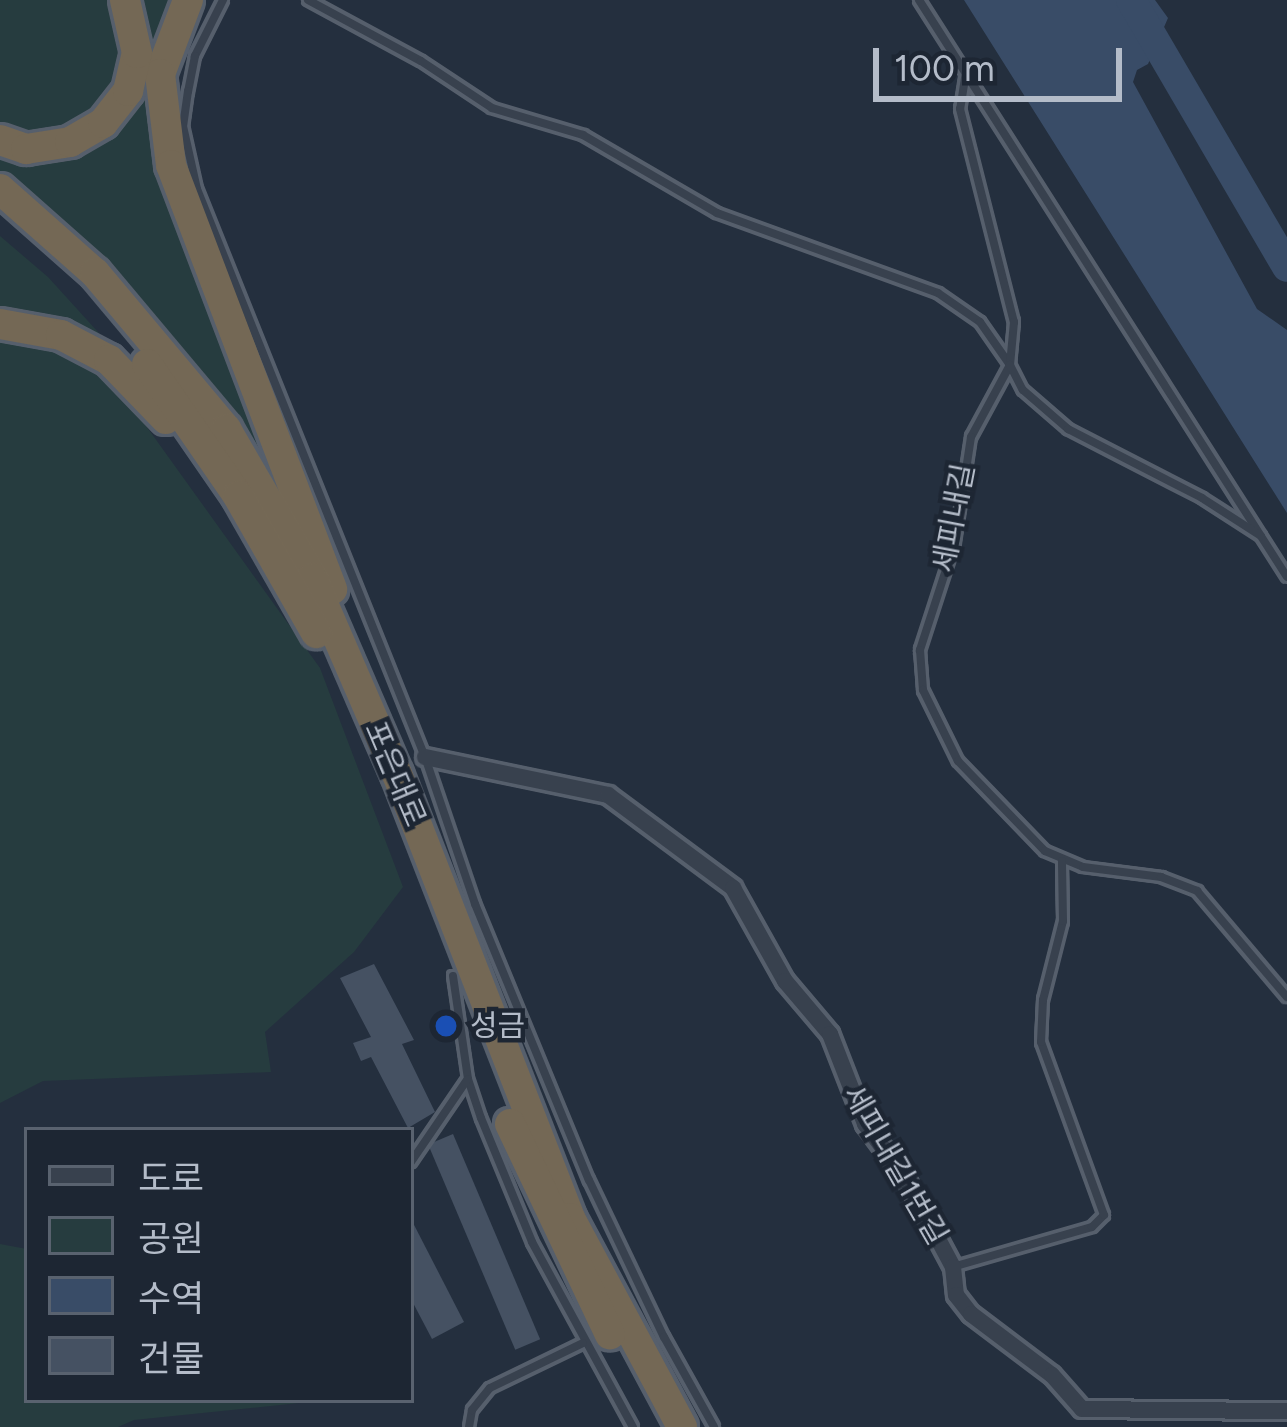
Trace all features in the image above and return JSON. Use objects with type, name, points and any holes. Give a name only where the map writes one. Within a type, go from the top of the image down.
[{"type":"highway","points":[[0,140],[26,149],[70,142],[103,122],[128,91],[137,53],[125,0]]},
{"type":"highway","points":[[188,0],[160,74],[171,165],[322,555],[368,709]]},
{"type":"highway","name":"포은대로","points":[[0,190],[95,273],[226,429],[312,578],[571,1218],[682,1427]]},
{"type":"highway","name":"포은대로","points":[[0,215],[83,291],[145,362],[238,496],[307,614],[358,722],[536,1185],[661,1427]]},
{"type":"highway","points":[[0,324],[62,335],[109,360],[238,496]]},
{"type":"street","name":"세피내길1번길","points":[[425,757],[608,795],[733,888],[785,981],[830,1034],[865,1124],[907,1179],[953,1267],[956,1295],[971,1314],[1052,1375],[1082,1409],[1287,1411]]},
{"type":"lane","points":[[223,0],[195,56],[183,126],[188,159],[425,757],[475,904],[589,1180],[664,1337],[714,1427]]},
{"type":"lane","points":[[308,0],[421,61],[492,108],[583,135],[747,227],[960,305],[980,322],[1035,404],[1068,429],[1202,498],[1264,538]]},
{"type":"lane","points":[[919,0],[1287,577]]},
{"type":"lane","points":[[966,70],[960,109],[1014,322],[1010,365]]},
{"type":"lane","name":"세피내길","points":[[1010,365],[971,437],[955,542],[920,650],[919,672],[958,761],[1019,828],[1062,861],[1162,877],[1197,891],[1287,997]]},
{"type":"lane","points":[[953,1267],[1091,1228],[1104,1216],[1041,1042],[1043,1000],[1063,921],[1062,861]]},
{"type":"lane","points":[[453,976],[468,1079],[532,1242],[633,1427]]},
{"type":"lane","points":[[414,1158],[468,1079]]},
{"type":"lane","points":[[469,1427],[472,1410],[490,1388],[583,1342]]},
{"type":"green space","points":[[0,0],[117,0],[126,69],[98,114],[65,134],[0,134]]},
{"type":"green space","points":[[135,0],[177,0],[151,98],[290,504],[191,361],[118,281],[0,173],[0,147],[112,125]]},
{"type":"green space","points":[[0,236],[48,277],[108,343],[25,310],[0,310]]},
{"type":"green space","points":[[0,335],[78,353],[121,391],[320,668],[403,887],[354,952],[265,1032],[271,1072],[43,1081],[0,1103]]},
{"type":"green space","points":[[0,1244],[24,1248],[24,1403],[299,1403],[134,1420],[118,1427],[0,1427]]},
{"type":"water","points":[[964,0],[1155,0],[1168,18],[1148,64],[1137,70],[1133,82],[1257,309],[1287,330],[1287,513]]},
{"type":"building","points":[[374,964],[414,1040],[402,1044],[435,1112],[410,1127],[371,1057],[361,1061],[353,1043],[371,1037],[340,978]]},
{"type":"building","points":[[453,1134],[540,1339],[515,1350],[428,1145]]},
{"type":"building","points":[[414,1225],[464,1322],[432,1339],[414,1305]]},
{"type":"waterway","points":[[1131,0],[1287,267]]},
{"type":"place","name":"성금","points":[[446,1026]]}]
